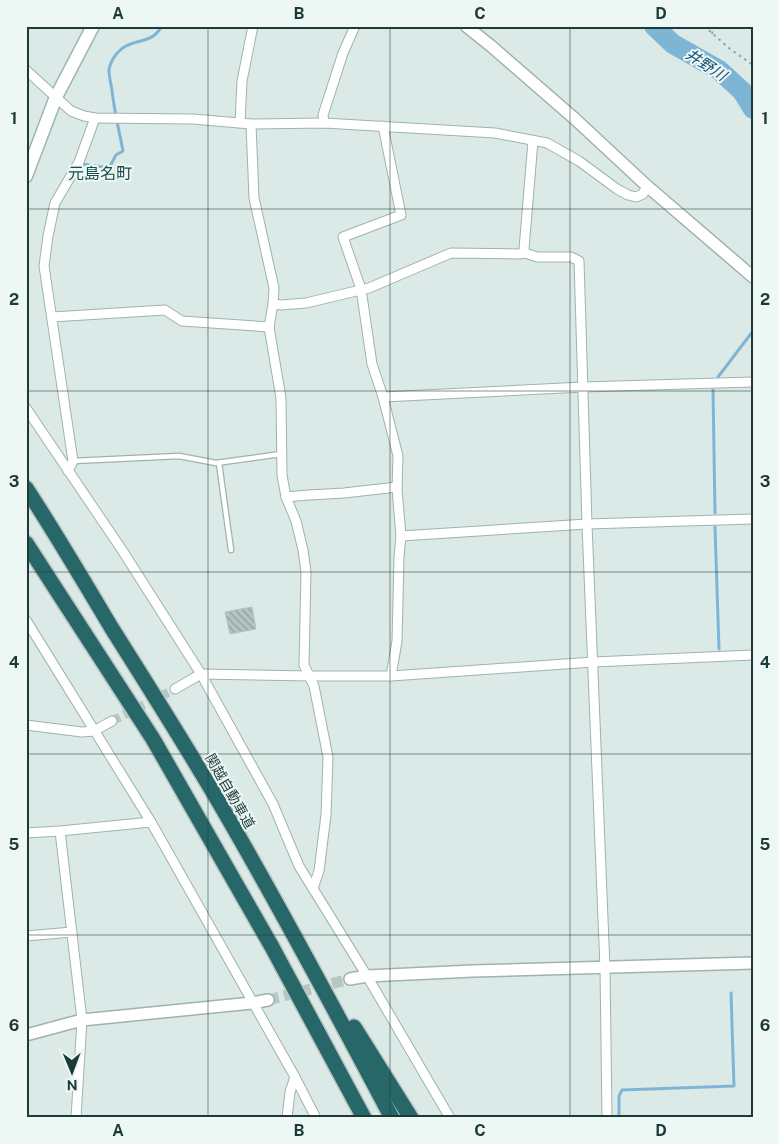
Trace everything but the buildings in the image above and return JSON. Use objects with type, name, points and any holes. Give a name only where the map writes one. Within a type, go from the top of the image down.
[{"type":"highway","name":"関越自動車道","points":[[26,488],[220,804],[392,1118]]},
{"type":"highway","points":[[26,543],[153,739],[267,938],[364,1118]]},
{"type":"highway","points":[[294,936],[411,1118]]},
{"type":"highway","points":[[339,1070],[359,1118]]},
{"type":"main road","points":[[26,176],[56,98],[93,26]]},
{"type":"street","points":[[240,123],[242,81],[252,26]]},
{"type":"street","points":[[324,123],[323,115],[343,53],[355,26]]},
{"type":"street","points":[[466,26],[576,119],[647,186],[753,278]]},
{"type":"street","points":[[26,70],[71,111],[84,116],[95,118],[193,119],[251,124],[324,123],[495,133],[547,143],[556,147],[617,190],[628,195],[636,197],[643,194],[647,186]]},
{"type":"street","points":[[68,471],[73,461],[44,266],[55,203],[78,162],[95,118]]},
{"type":"street","points":[[251,124],[254,198],[274,288],[274,304],[270,327],[281,398],[282,475],[286,497],[296,521],[304,550],[306,572],[304,665],[314,686],[328,757],[326,815],[319,870],[313,888]]},
{"type":"street","points":[[383,126],[401,215],[343,237],[361,289],[372,364],[383,397],[398,456],[397,487],[402,536],[399,557],[397,641],[391,676]]},
{"type":"street","points":[[524,253],[533,141]]},
{"type":"street","points":[[274,304],[306,303],[368,288],[452,252],[524,253],[537,257],[571,257],[579,260],[587,524],[605,968],[607,1118]]},
{"type":"street","points":[[52,317],[165,310],[182,321],[270,327]]},
{"type":"street","points":[[383,397],[583,387],[753,382]]},
{"type":"street","points":[[26,408],[122,550],[201,674],[273,804],[299,866],[367,976],[450,1118]]},
{"type":"street","points":[[286,497],[397,487]]},
{"type":"street","points":[[402,536],[587,524],[753,519]]},
{"type":"street","points":[[26,620],[30,633],[151,822],[316,1118]]},
{"type":"street","points":[[175,689],[201,674],[391,676],[593,662],[753,654]]},
{"type":"street","points":[[26,725],[82,732],[94,731],[112,721]]},
{"type":"street","points":[[26,833],[151,822]]},
{"type":"street","points":[[60,831],[82,1020],[76,1118]]},
{"type":"street","points":[[26,936],[72,932]]},
{"type":"street","points":[[350,979],[367,976],[473,971],[753,963]]},
{"type":"street","points":[[26,1035],[82,1020],[268,1000]]},
{"type":"street","points":[[287,1118],[290,1092],[295,1078]]},
{"type":"lane","points":[[73,461],[179,456],[219,463],[281,454]]},
{"type":"lane","points":[[219,463],[231,550]]},
{"type":"path","points":[[704,26],[730,49],[753,65]]},
{"type":"path","points":[[712,34],[714,26]]},
{"type":"waterway","points":[[82,165],[109,168],[116,155],[123,151],[110,78],[109,70],[111,63],[120,50],[150,38],[162,26]]},
{"type":"waterway","name":"井野川","points":[[654,26],[673,44],[719,70],[742,91],[753,109]]},
{"type":"waterway","points":[[718,377],[753,331]]},
{"type":"waterway","points":[[713,390],[715,513]]},
{"type":"waterway","points":[[715,527],[719,649]]},
{"type":"waterway","points":[[619,1118],[619,1096],[622,1090],[734,1086],[731,993]]},
{"type":"tunnel","points":[[112,721],[175,689]]},
{"type":"tunnel","points":[[268,1000],[350,979]]},
{"type":"district","name":"元島名町","points":[[100,173]]}]
